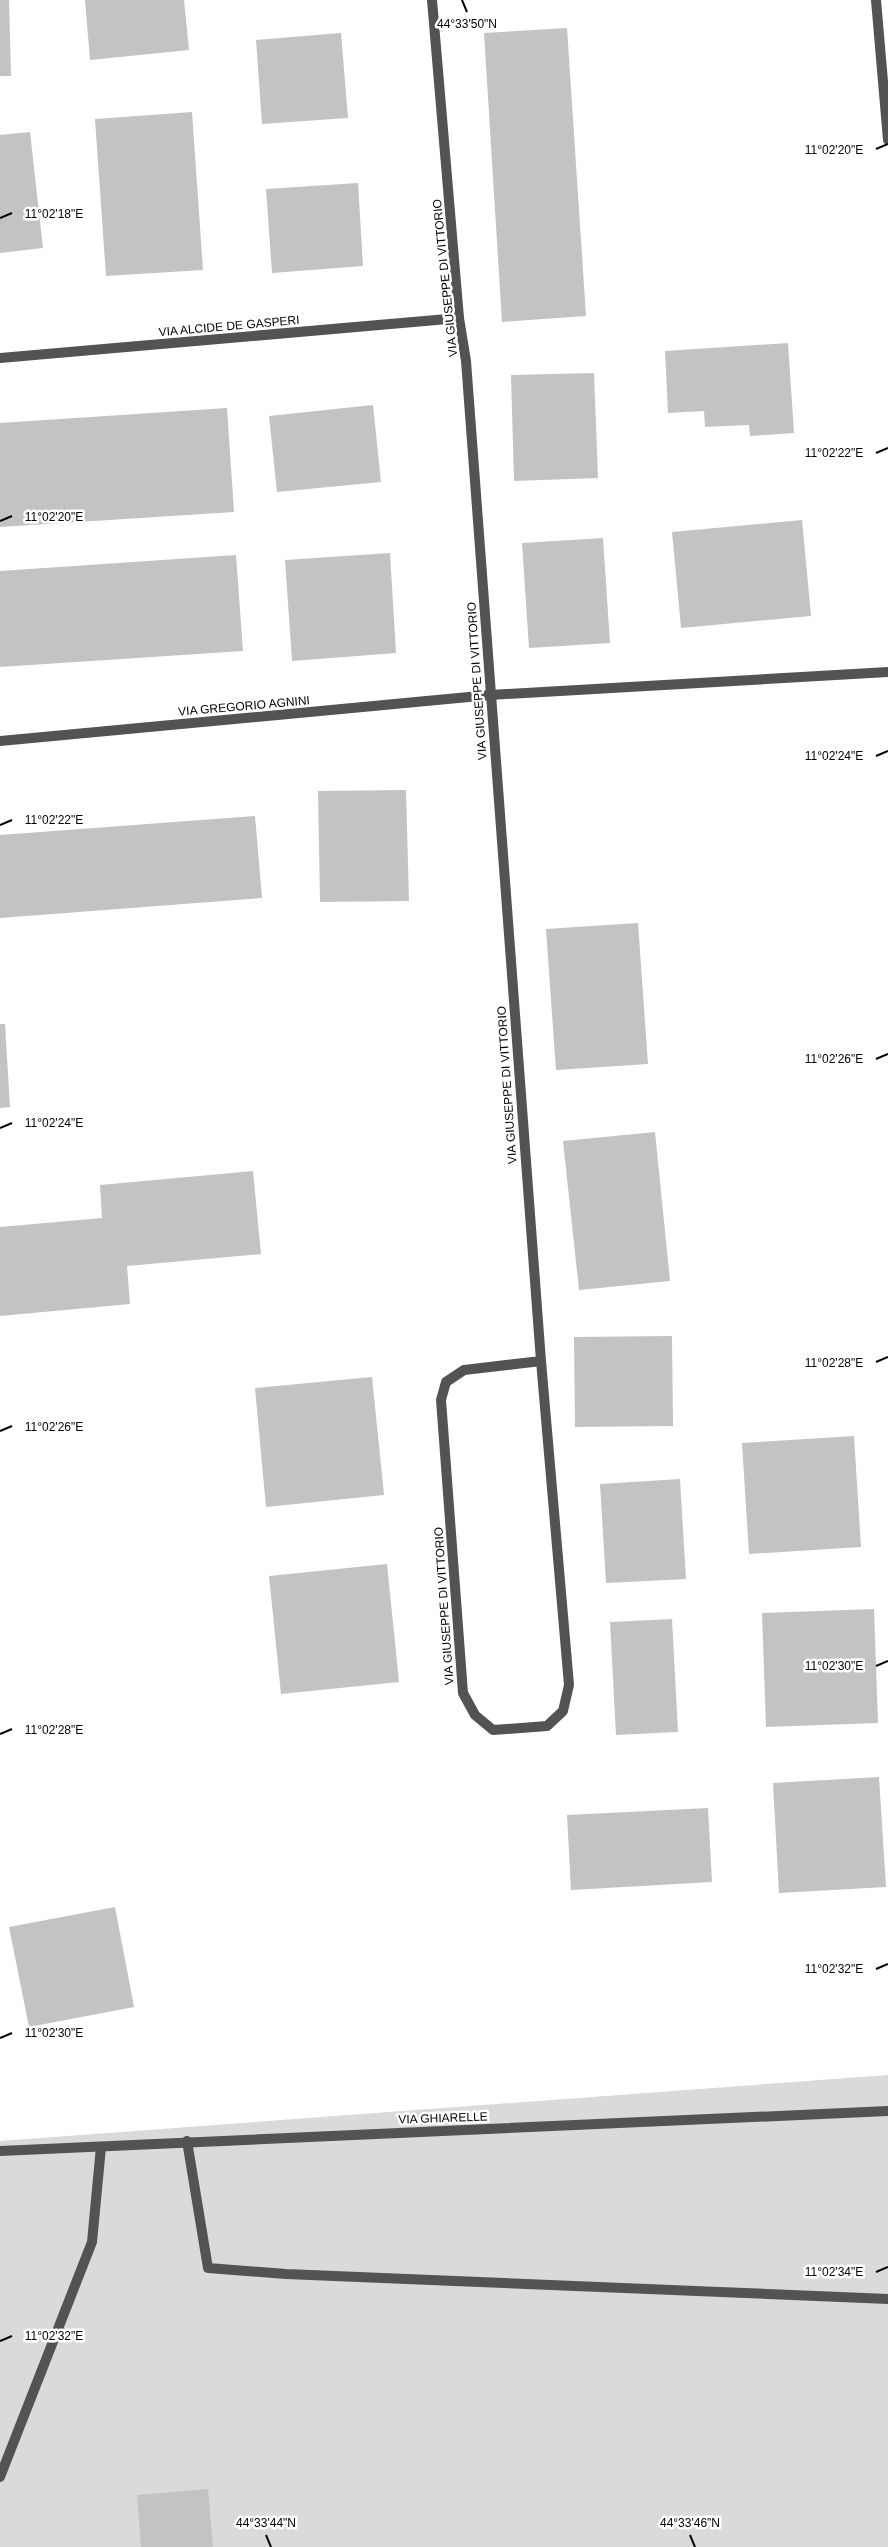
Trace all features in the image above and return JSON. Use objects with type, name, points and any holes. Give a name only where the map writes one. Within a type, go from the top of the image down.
[{"type":"street","name":"VIA GIUSEPPE DI VITTORIO","points":[[432,0],[459,318],[466,361],[541,1361],[569,1685],[563,1711],[547,1726],[493,1730],[475,1714],[464,1693],[441,1400],[446,1382],[464,1370],[541,1361]]},
{"type":"street","points":[[876,0],[888,140]]},
{"type":"street","name":"VIA ALCIDE DE GASPERI","points":[[0,358],[459,318]]},
{"type":"street","name":"VIA GREGORIO AGNINI","points":[[0,741],[490,695],[888,672]]},
{"type":"street","name":"VIA GHIARELLE","points":[[0,2151],[187,2141],[888,2111]]},
{"type":"street","points":[[187,2141],[208,2268],[286,2274],[888,2299]]},
{"type":"street","points":[[0,2477],[92,2242],[101,2147]]},
{"type":"shaded area","points":[[888,2075],[888,2547],[0,2547],[0,2141]]},
{"type":"building","points":[[0,0],[9,0],[11,76],[0,76]]},
{"type":"building","points":[[85,0],[184,0],[189,50],[90,60]]},
{"type":"building","points":[[567,28],[586,316],[502,322],[484,33]]},
{"type":"building","points":[[341,33],[348,118],[262,124],[256,40]]},
{"type":"building","points":[[192,112],[203,270],[106,276],[95,119]]},
{"type":"building","points":[[30,132],[43,248],[0,253],[0,135]]},
{"type":"building","points":[[358,183],[363,266],[272,273],[266,189]]},
{"type":"building","points":[[788,343],[794,433],[750,436],[749,425],[705,427],[704,411],[668,413],[665,351]]},
{"type":"building","points":[[594,373],[598,478],[514,481],[511,375]]},
{"type":"building","points":[[373,405],[381,482],[277,492],[269,416]]},
{"type":"building","points":[[227,408],[234,512],[0,527],[0,423]]},
{"type":"building","points":[[802,520],[811,616],[681,628],[672,532]]},
{"type":"building","points":[[603,538],[610,643],[529,648],[522,543]]},
{"type":"building","points":[[390,553],[396,653],[292,661],[285,560]]},
{"type":"building","points":[[236,555],[243,651],[0,667],[0,571]]},
{"type":"building","points":[[406,790],[409,901],[320,902],[318,791]]},
{"type":"building","points":[[255,816],[262,898],[0,918],[0,835]]},
{"type":"building","points":[[638,923],[648,1064],[556,1070],[546,929]]},
{"type":"building","points":[[0,1024],[5,1024],[10,1107],[0,1108]]},
{"type":"building","points":[[655,1132],[670,1281],[579,1290],[563,1141]]},
{"type":"building","points":[[253,1171],[261,1254],[127,1266],[130,1304],[0,1316],[0,1227],[102,1218],[100,1185]]},
{"type":"building","points":[[672,1336],[673,1426],[575,1427],[574,1337]]},
{"type":"building","points":[[372,1377],[384,1495],[266,1507],[255,1388]]},
{"type":"building","points":[[854,1436],[861,1547],[749,1554],[742,1443]]},
{"type":"building","points":[[680,1479],[686,1579],[606,1583],[600,1484]]},
{"type":"building","points":[[387,1564],[399,1682],[281,1694],[269,1576]]},
{"type":"building","points":[[874,1609],[878,1723],[766,1727],[762,1613]]},
{"type":"building","points":[[672,1619],[678,1732],[616,1735],[610,1622]]},
{"type":"building","points":[[879,1777],[886,1887],[779,1893],[773,1783]]},
{"type":"building","points":[[708,1808],[712,1882],[571,1890],[567,1815]]},
{"type":"building","points":[[115,1907],[134,2007],[29,2027],[9,1927]]},
{"type":"building","points":[[208,2489],[213,2547],[141,2547],[137,2495]]}]
